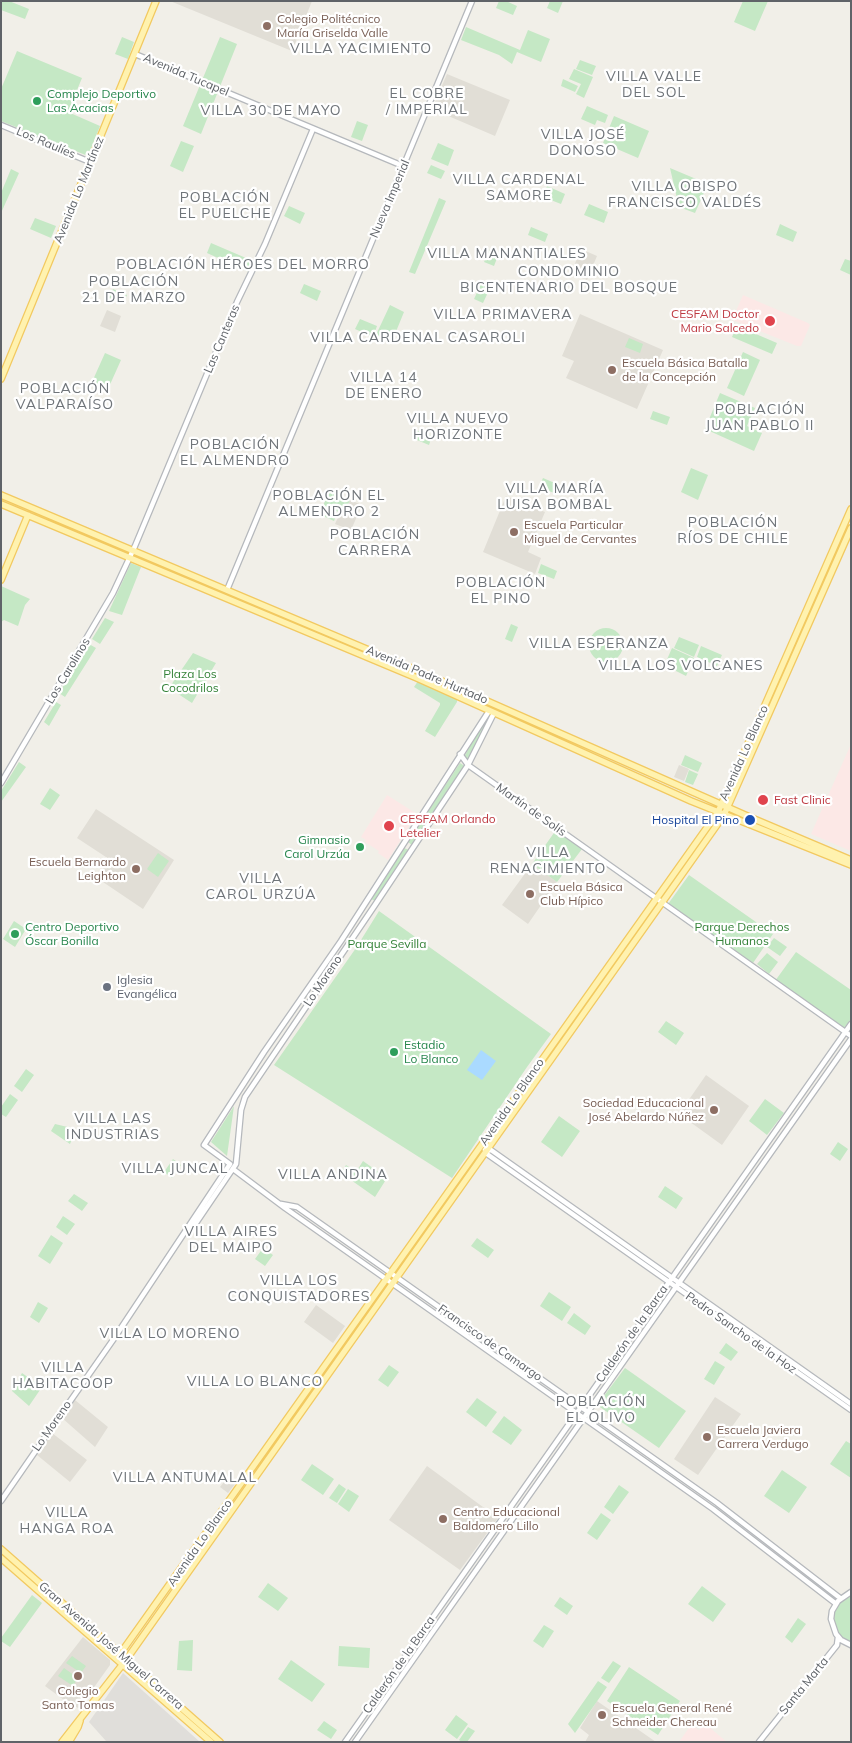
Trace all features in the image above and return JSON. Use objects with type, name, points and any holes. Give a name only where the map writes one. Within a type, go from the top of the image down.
[{"type":"main road","name":"Avenida Lo Martínez","points":[[1,379],[156,1]]},
{"type":"main road","name":"Avenida Padre Hurtado","points":[[1,495],[718,812],[851,865]]},
{"type":"main road","name":"Avenida Padre Hurtado","points":[[1,504],[227,590],[851,860]]},
{"type":"main road","name":"Avenida Lo Blanco","points":[[62,1742],[124,1662],[480,1147],[724,814],[725,806],[851,509]]},
{"type":"main road","points":[[1,580],[28,515],[36,510]]},
{"type":"main road","name":"Avenida Lo Blanco","points":[[393,1275],[486,1151],[659,901],[718,812],[725,806],[851,528]]},
{"type":"main road","points":[[492,712],[501,708]]},
{"type":"main road","name":"Avenida Lo Blanco","points":[[120,1654],[389,1281]]},
{"type":"main road","name":"Gran Avenida José Miguel Carrera","points":[[1,1549],[120,1654],[124,1662],[211,1742]]},
{"type":"main road","name":"Gran Avenida José Miguel Carrera","points":[[1,1558],[220,1742]]},
{"type":"main road","name":"Avenida Lo Blanco","points":[[69,1742],[80,1721]]},
{"type":"street","name":"Nueva Imperial","points":[[227,590],[472,1]]},
{"type":"street","name":"Avenida Tucapel","points":[[135,54],[403,166]]},
{"type":"street","name":"Los Raulíes","points":[[1,125],[90,162]]},
{"type":"street","name":"Las Canteras","points":[[131,554],[237,302],[264,244],[313,128]]},
{"type":"street","name":"Los Carolinos","points":[[1,784],[108,603],[131,554]]},
{"type":"street","name":"Lo Moreno","points":[[1,1501],[189,1228],[230,1164],[204,1145],[264,1052],[341,941],[460,754],[492,712]]},
{"type":"street","name":"Lo Moreno","points":[[189,1228],[196,1223],[236,1164],[241,1110],[245,1096],[468,765],[492,712]]},
{"type":"street","name":"Martín de Solís","points":[[460,754],[468,765],[851,1037]]},
{"type":"street","points":[[403,844],[413,848]]},
{"type":"street","name":"Calderón de la Barca","points":[[345,1742],[851,1024]]},
{"type":"street","name":"Calderón de la Barca","points":[[355,1742],[851,1037]]},
{"type":"street","name":"Pedro Sancho de la Hoz","points":[[480,1147],[486,1151],[491,1150],[671,1280],[851,1404]]},
{"type":"street","name":"Francisco de Camargo","points":[[233,1169],[285,1208],[738,1527],[835,1604]]},
{"type":"street","name":"Francisco de Camargo","points":[[280,1204],[297,1207],[730,1512],[840,1598]]},
{"type":"street","name":"Pedro Sancho de la Hoz","points":[[677,1284],[851,1410]]},
{"type":"street","points":[[851,1592],[840,1598],[835,1604],[831,1615],[831,1623],[838,1637],[851,1645]]},
{"type":"street","name":"Santa Marta","points":[[759,1742],[837,1645],[838,1637]]},
{"type":"street","name":"Santa Marta","points":[[837,1645],[845,1643]]},
{"type":"shaded area","name":"Colegio Politécnico María Griselda Valle","points":[[170,1],[312,1],[292,51]]},
{"type":"shaded area","points":[[447,74],[510,100],[495,136],[432,109]]},
{"type":"shaded area","points":[[581,249],[597,256],[587,280],[571,273]]},
{"type":"shaded area","name":"CESFAM Doctor Mario Salcedo","points":[[743,295],[808,323],[810,325],[801,346],[732,320]]},
{"type":"shaded area","points":[[107,310],[121,316],[115,332],[100,326]]},
{"type":"shaded area","name":"Escuela Básica Batalla de la Concepción","points":[[580,314],[663,350],[637,409],[566,378],[574,361],[562,356]]},
{"type":"shaded area","name":"Escuela Particular Miguel de Cervantes","points":[[506,496],[545,512],[528,552],[541,558],[535,574],[483,552]]},
{"type":"shaded area","points":[[350,500],[362,505],[351,530],[335,524],[340,513],[344,514]]},
{"type":"shaded area","points":[[851,744],[851,851],[811,834]]},
{"type":"shaded area","points":[[679,765],[689,769],[684,781],[674,777]]},
{"type":"shaded area","name":"CESFAM Orlando Letelier","points":[[387,795],[417,814],[388,860],[361,837]]},
{"type":"shaded area","name":"Escuela Bernardo Leighton","points":[[96,809],[174,860],[143,909],[97,878],[109,859],[77,838]]},
{"type":"shaded area","name":"Escuela Básica Club Hípico","points":[[532,864],[557,882],[528,924],[502,905]]},
{"type":"shaded area","name":"Sociedad Educacional José Abelardo Núñez","points":[[706,1075],[749,1106],[722,1145],[679,1114]]},
{"type":"shaded area","points":[[316,1305],[345,1326],[333,1343],[304,1322]]},
{"type":"shaded area","name":"Escuela Javiera Carrera Verdugo","points":[[715,1397],[741,1414],[698,1475],[674,1459]]},
{"type":"shaded area","points":[[75,1400],[108,1427],[95,1447],[62,1418]]},
{"type":"shaded area","points":[[52,1433],[87,1460],[70,1482],[37,1455]]},
{"type":"shaded area","name":"Centro Educacional Baldomero Lillo","points":[[427,1466],[498,1518],[460,1570],[389,1520]]},
{"type":"shaded area","points":[[227,1478],[235,1484],[228,1493],[220,1487]]},
{"type":"shaded area","name":"Colegio Santo Tomas","points":[[83,1637],[110,1660],[110,1665],[78,1708],[45,1686]]},
{"type":"shaded area","points":[[123,1673],[200,1742],[106,1741],[89,1722]]},
{"type":"shaded area","name":"Escuela General René Schneider Chereau","points":[[597,1701],[656,1742],[585,1742],[589,1735],[580,1728]]},
{"type":"shaded area","points":[[704,1723],[727,1742],[679,1742],[691,1725],[699,1730]]},
{"type":"green space","points":[[1,1],[9,1],[29,9],[25,19],[1,10]]},
{"type":"green space","points":[[499,1],[506,1],[517,6],[513,15],[496,8]]},
{"type":"green space","points":[[550,1],[563,1],[558,13],[547,8]]},
{"type":"green space","points":[[743,1],[768,1],[755,31],[734,22]]},
{"type":"green space","points":[[466,27],[520,50],[528,30],[550,39],[541,62],[517,52],[512,64],[499,55],[461,40]]},
{"type":"green space","points":[[122,37],[134,42],[128,59],[115,54]]},
{"type":"green space","points":[[220,37],[237,44],[201,134],[183,126]]},
{"type":"green space","name":"Complejo Deportivo Las Acacias","points":[[17,51],[82,78],[68,112],[100,126],[88,156],[1,121],[1,89]]},
{"type":"green space","points":[[580,60],[596,66],[592,75],[576,69]]},
{"type":"green space","points":[[574,69],[593,77],[584,98],[576,94],[581,84],[569,79]]},
{"type":"green space","points":[[563,79],[578,86],[575,92],[561,86]]},
{"type":"green space","points":[[587,106],[608,115],[605,123],[597,120],[595,125],[581,119]]},
{"type":"green space","points":[[614,116],[649,131],[638,158],[603,143]]},
{"type":"green space","points":[[357,121],[368,125],[362,141],[351,137]]},
{"type":"green space","points":[[181,141],[194,146],[183,172],[170,166]]},
{"type":"green space","points":[[438,143],[454,150],[448,166],[431,159]]},
{"type":"green space","points":[[431,165],[445,171],[441,179],[427,173]]},
{"type":"green space","points":[[670,168],[708,184],[695,213],[679,207]]},
{"type":"green space","points":[[11,169],[19,173],[1,213],[1,193]]},
{"type":"green space","points":[[547,186],[565,194],[561,204],[543,197]]},
{"type":"green space","points":[[439,198],[446,201],[415,274],[409,272]]},
{"type":"green space","points":[[589,204],[608,212],[604,223],[584,215]]},
{"type":"green space","points":[[289,206],[305,213],[300,224],[284,216]]},
{"type":"green space","points":[[35,218],[56,226],[51,238],[30,229]]},
{"type":"green space","points":[[780,224],[797,232],[793,242],[776,235]]},
{"type":"green space","points":[[531,227],[548,234],[545,242],[528,235]]},
{"type":"green space","points":[[211,243],[253,261],[249,272],[207,253]]},
{"type":"green space","points":[[490,249],[499,253],[494,266],[484,262]]},
{"type":"green space","points":[[845,259],[851,261],[851,275],[840,270]]},
{"type":"green space","points":[[304,284],[321,291],[317,301],[300,293]]},
{"type":"green space","points":[[481,284],[490,288],[483,303],[474,299]]},
{"type":"green space","points":[[113,289],[127,295],[123,304],[109,298]]},
{"type":"green space","points":[[390,305],[404,312],[395,334],[375,337]]},
{"type":"green space","points":[[360,319],[377,326],[373,337],[355,329]]},
{"type":"green space","points":[[737,326],[777,343],[772,354],[732,337]]},
{"type":"green space","points":[[629,338],[643,344],[640,353],[625,347]]},
{"type":"green space","points":[[743,352],[760,360],[744,396],[727,388]]},
{"type":"green space","points":[[105,353],[121,360],[108,389],[92,382]]},
{"type":"green space","points":[[720,393],[755,408],[747,426],[762,433],[754,451],[705,429]]},
{"type":"green space","points":[[653,411],[670,417],[667,425],[650,419]]},
{"type":"green space","points":[[415,430],[432,436],[429,445],[412,438]]},
{"type":"green space","points":[[691,468],[708,475],[698,500],[681,492]]},
{"type":"green space","points":[[543,478],[557,484],[554,493],[539,487]]},
{"type":"green space","name":"POBLACIÓN EL ALMENDRO 2","points":[[329,491],[350,500],[344,514],[323,506]]},
{"type":"green space","points":[[325,507],[337,513],[334,521],[321,515]]},
{"type":"green space","points":[[131,563],[141,567],[122,615],[109,611]]},
{"type":"green space","points":[[541,564],[557,571],[554,579],[538,573]]},
{"type":"green space","points":[[1,586],[30,599],[25,605],[18,626],[4,620],[1,622]]},
{"type":"green space","points":[[105,618],[114,622],[100,644],[92,639]]},
{"type":"green space","points":[[511,624],[518,627],[512,642],[505,639]]},
{"type":"green space","name":"VILLA ESPERANZA","points":[[606,628],[618,633],[623,645],[618,657],[606,662],[594,657],[589,645],[594,633]]},
{"type":"green space","points":[[679,637],[699,645],[694,657],[674,648]]},
{"type":"green space","points":[[89,644],[96,648],[65,697],[59,693]]},
{"type":"green space","points":[[701,646],[722,655],[717,666],[697,657]]},
{"type":"green space","name":"VILLA LOS VOLCANES","points":[[672,648],[694,658],[686,676],[665,664]]},
{"type":"green space","name":"Plaza Los Cocodrilos","points":[[193,653],[216,663],[192,703],[169,688]]},
{"type":"green space","points":[[418,681],[457,699],[457,702],[435,737],[425,731],[440,703],[414,687]]},
{"type":"green space","points":[[56,702],[61,705],[49,726],[44,722]]},
{"type":"green space","points":[[484,721],[488,722],[468,761],[464,757]]},
{"type":"green space","points":[[685,755],[702,763],[698,772],[681,765]]},
{"type":"green space","points":[[19,762],[26,767],[1,802],[1,791]]},
{"type":"green space","points":[[460,763],[466,767],[413,846],[408,842]]},
{"type":"green space","points":[[689,770],[698,774],[693,785],[685,782]]},
{"type":"green space","points":[[50,788],[60,795],[50,810],[40,804]]},
{"type":"green space","points":[[556,830],[582,849],[557,882],[532,864]]},
{"type":"green space","points":[[404,848],[409,850],[375,901],[371,899]]},
{"type":"green space","points":[[158,853],[169,861],[158,877],[147,869]]},
{"type":"green space","name":"Parque Derechos Humanos","points":[[689,875],[773,934],[753,963],[668,904]]},
{"type":"green space","name":"Estadio Lo Blanco","points":[[379,911],[551,1034],[452,1178],[274,1065],[356,948]]},
{"type":"green space","name":"Centro Deportivo Óscar Bonilla","points":[[14,921],[26,929],[15,947],[3,939]]},
{"type":"green space","points":[[774,938],[787,947],[780,956],[767,947]]},
{"type":"green space","points":[[796,952],[851,990],[851,1019],[844,1028],[775,981]]},
{"type":"green space","points":[[767,953],[778,962],[769,974],[757,964]]},
{"type":"green space","points":[[666,1021],[684,1033],[676,1045],[658,1032]]},
{"type":"green space","points":[[26,1069],[34,1075],[22,1092],[14,1086]]},
{"type":"green space","points":[[10,1094],[18,1100],[6,1117],[1,1114],[1,1107]]},
{"type":"green space","points":[[765,1099],[784,1113],[767,1135],[749,1121]]},
{"type":"green space","points":[[234,1106],[227,1156],[211,1142]]},
{"type":"green space","points":[[559,1116],[580,1131],[562,1157],[541,1142]]},
{"type":"green space","points":[[55,1124],[76,1129],[70,1144],[51,1131]]},
{"type":"green space","points":[[838,1142],[848,1149],[840,1161],[830,1154]]},
{"type":"green space","points":[[173,1159],[181,1165],[172,1178],[164,1172]]},
{"type":"green space","points":[[363,1161],[387,1178],[375,1197],[341,1173],[346,1165],[356,1172]]},
{"type":"green space","points":[[665,1186],[683,1198],[676,1209],[658,1197]]},
{"type":"green space","points":[[74,1194],[88,1203],[82,1211],[68,1201]]},
{"type":"green space","points":[[63,1216],[75,1224],[67,1235],[56,1227]]},
{"type":"green space","points":[[51,1235],[63,1243],[50,1264],[38,1256]]},
{"type":"green space","points":[[477,1238],[494,1250],[488,1258],[471,1246]]},
{"type":"green space","points":[[263,1248],[273,1255],[265,1266],[255,1259]]},
{"type":"green space","points":[[549,1292],[571,1307],[562,1321],[540,1306]]},
{"type":"green space","points":[[38,1302],[48,1308],[39,1323],[30,1317]]},
{"type":"green space","points":[[574,1313],[591,1326],[585,1335],[567,1323]]},
{"type":"green space","points":[[726,1343],[738,1352],[731,1361],[719,1353]]},
{"type":"green space","points":[[715,1361],[725,1367],[714,1385],[704,1379]]},
{"type":"green space","points":[[389,1365],[399,1372],[388,1387],[378,1380]]},
{"type":"green space","points":[[625,1368],[686,1411],[659,1448],[597,1405]]},
{"type":"green space","points":[[22,1373],[42,1387],[29,1406],[12,1391]]},
{"type":"green space","points":[[477,1398],[497,1412],[486,1427],[466,1412]]},
{"type":"green space","points":[[504,1416],[522,1430],[511,1445],[492,1432]]},
{"type":"green space","points":[[846,1441],[851,1444],[851,1478],[830,1464]]},
{"type":"green space","points":[[312,1464],[334,1479],[323,1495],[301,1480]]},
{"type":"green space","points":[[782,1470],[807,1487],[789,1513],[764,1496]]},
{"type":"green space","points":[[339,1484],[346,1489],[337,1503],[329,1498]]},
{"type":"green space","points":[[619,1485],[629,1492],[613,1514],[604,1507]]},
{"type":"green space","points":[[348,1489],[359,1496],[349,1512],[338,1504]]},
{"type":"green space","points":[[601,1513],[611,1520],[597,1540],[587,1533]]},
{"type":"green space","points":[[268,1583],[288,1598],[278,1611],[258,1597]]},
{"type":"green space","points":[[702,1586],[726,1604],[713,1622],[688,1604]]},
{"type":"green space","points":[[851,1594],[851,1643],[839,1635],[833,1622],[833,1617],[835,1608],[843,1598]]},
{"type":"green space","points":[[32,1595],[42,1603],[10,1647],[1,1641],[1,1638]]},
{"type":"green space","points":[[560,1597],[573,1606],[567,1615],[554,1606]]},
{"type":"green space","points":[[798,1618],[806,1624],[792,1643],[785,1637]]},
{"type":"green space","points":[[544,1625],[554,1631],[543,1648],[533,1641]]},
{"type":"green space","points":[[193,1640],[192,1671],[177,1670],[179,1641]]},
{"type":"green space","points":[[339,1646],[370,1648],[369,1668],[338,1666]]},
{"type":"green space","points":[[72,1656],[86,1666],[81,1673],[66,1663]]},
{"type":"green space","points":[[291,1660],[325,1684],[312,1702],[278,1679]]},
{"type":"green space","points":[[613,1661],[621,1666],[609,1683],[601,1678]]},
{"type":"green space","points":[[629,1667],[680,1701],[658,1735],[607,1701]]},
{"type":"green space","points":[[64,1668],[78,1678],[73,1686],[58,1676]]},
{"type":"green space","points":[[598,1681],[607,1687],[575,1733],[568,1724]]},
{"type":"green space","points":[[456,1715],[468,1724],[457,1739],[445,1730]]},
{"type":"green space","points":[[324,1721],[337,1730],[331,1739],[317,1730]]},
{"type":"green space","points":[[468,1727],[475,1731],[467,1742],[462,1742],[459,1740]]},
{"type":"water","points":[[481,1050],[496,1061],[482,1080],[467,1070]]},
{"type":"place","name":"Colegio Politécnico María Griselda Valle","points":[[267,26]]},
{"type":"place","name":"Complejo Deportivo Las Acacias","points":[[37,101]]},
{"type":"place","name":"CESFAM Doctor Mario Salcedo","points":[[770,321]]},
{"type":"place","name":"Escuela Básica Batalla de la Concepción","points":[[612,370]]},
{"type":"place","name":"Escuela Particular Miguel de Cervantes","points":[[514,532]]},
{"type":"place","name":"Fast Clinic","points":[[763,800]]},
{"type":"place","name":"Hospital El Pino","points":[[750,820]]},
{"type":"place","name":"CESFAM Orlando Letelier","points":[[389,826]]},
{"type":"place","name":"Gimnasio Carol Urzúa","points":[[360,847]]},
{"type":"place","name":"Escuela Bernardo Leighton","points":[[136,869]]},
{"type":"place","name":"Escuela Básica Club Hípico","points":[[530,894]]},
{"type":"place","name":"Centro Deportivo Óscar Bonilla","points":[[15,934]]},
{"type":"place","name":"Iglesia Evangélica","points":[[107,987]]},
{"type":"place","name":"Estadio Lo Blanco","points":[[394,1052]]},
{"type":"place","name":"Sociedad Educacional José Abelardo Núñez","points":[[714,1110]]},
{"type":"place","name":"Escuela Javiera Carrera Verdugo","points":[[707,1437]]},
{"type":"place","name":"Centro Educacional Baldomero Lillo","points":[[443,1519]]},
{"type":"place","name":"Colegio Santo Tomas","points":[[78,1676]]},
{"type":"place","name":"Escuela General René Schneider Chereau","points":[[602,1715]]},
{"type":"district","name":"VILLA YACIMIENTO","points":[[361,49]]},
{"type":"district","name":"VILLA VALLE DEL SOL","points":[[654,86]]},
{"type":"district","name":"EL COBRE / IMPERIAL","points":[[427,102]]},
{"type":"district","name":"VILLA 30 DE MAYO","points":[[271,111]]},
{"type":"district","name":"VILLA JOSÉ DONOSO","points":[[583,144]]},
{"type":"district","name":"VILLA CARDENAL SAMORE","points":[[519,188]]},
{"type":"district","name":"VILLA OBISPO FRANCISCO VALDÉS","points":[[685,196]]},
{"type":"district","name":"POBLACIÓN EL PUELCHE","points":[[225,206]]},
{"type":"district","name":"VILLA MANANTIALES","points":[[507,254]]},
{"type":"district","name":"POBLACIÓN HÉROES DEL MORRO","points":[[243,265]]},
{"type":"district","name":"CONDOMINIO BICENTENARIO DEL BOSQUE","points":[[569,280]]},
{"type":"district","name":"POBLACIÓN 21 DE MARZO","points":[[134,290]]},
{"type":"district","name":"VILLA PRIMAVERA","points":[[503,315]]},
{"type":"district","name":"VILLA CARDENAL CASAROLI","points":[[418,338]]},
{"type":"district","name":"VILLA 14 DE ENERO","points":[[384,386]]},
{"type":"district","name":"POBLACIÓN VALPARAÍSO","points":[[65,398]]},
{"type":"district","name":"POBLACIÓN JUAN PABLO II","points":[[760,418]]},
{"type":"district","name":"VILLA NUEVO HORIZONTE","points":[[458,428]]},
{"type":"district","name":"POBLACIÓN EL ALMENDRO","points":[[235,454]]},
{"type":"district","name":"VILLA MARÍA LUISA BOMBAL","points":[[555,498]]},
{"type":"district","name":"POBLACIÓN EL ALMENDRO 2","points":[[329,504]]},
{"type":"district","name":"POBLACIÓN RÍOS DE CHILE","points":[[733,532]]},
{"type":"district","name":"POBLACIÓN CARRERA","points":[[375,544]]},
{"type":"district","name":"POBLACIÓN EL PINO","points":[[501,592]]},
{"type":"district","name":"VILLA ESPERANZA","points":[[599,644]]},
{"type":"district","name":"VILLA LOS VOLCANES","points":[[681,666]]},
{"type":"district","name":"VILLA RENACIMIENTO","points":[[548,862]]},
{"type":"district","name":"VILLA CAROL URZÚA","points":[[261,888]]},
{"type":"district","name":"VILLA LAS INDUSTRIAS","points":[[113,1128]]},
{"type":"district","name":"VILLA JUNCAL","points":[[175,1169]]},
{"type":"district","name":"VILLA ANDINA","points":[[333,1175]]},
{"type":"district","name":"VILLA AIRES DEL MAIPO","points":[[231,1240]]},
{"type":"district","name":"VILLA LOS CONQUISTADORES","points":[[299,1289]]},
{"type":"district","name":"VILLA LO MORENO","points":[[170,1334]]},
{"type":"district","name":"VILLA HABITACOOP","points":[[63,1376]]},
{"type":"district","name":"VILLA LO BLANCO","points":[[255,1382]]},
{"type":"district","name":"POBLACIÓN EL OLIVO","points":[[601,1410]]},
{"type":"district","name":"VILLA ANTUMALAL","points":[[185,1478]]},
{"type":"district","name":"VILLA HANGA ROA","points":[[67,1522]]},
{"type":"park label","name":"Parque Sevilla","points":[[387,944]]}]
